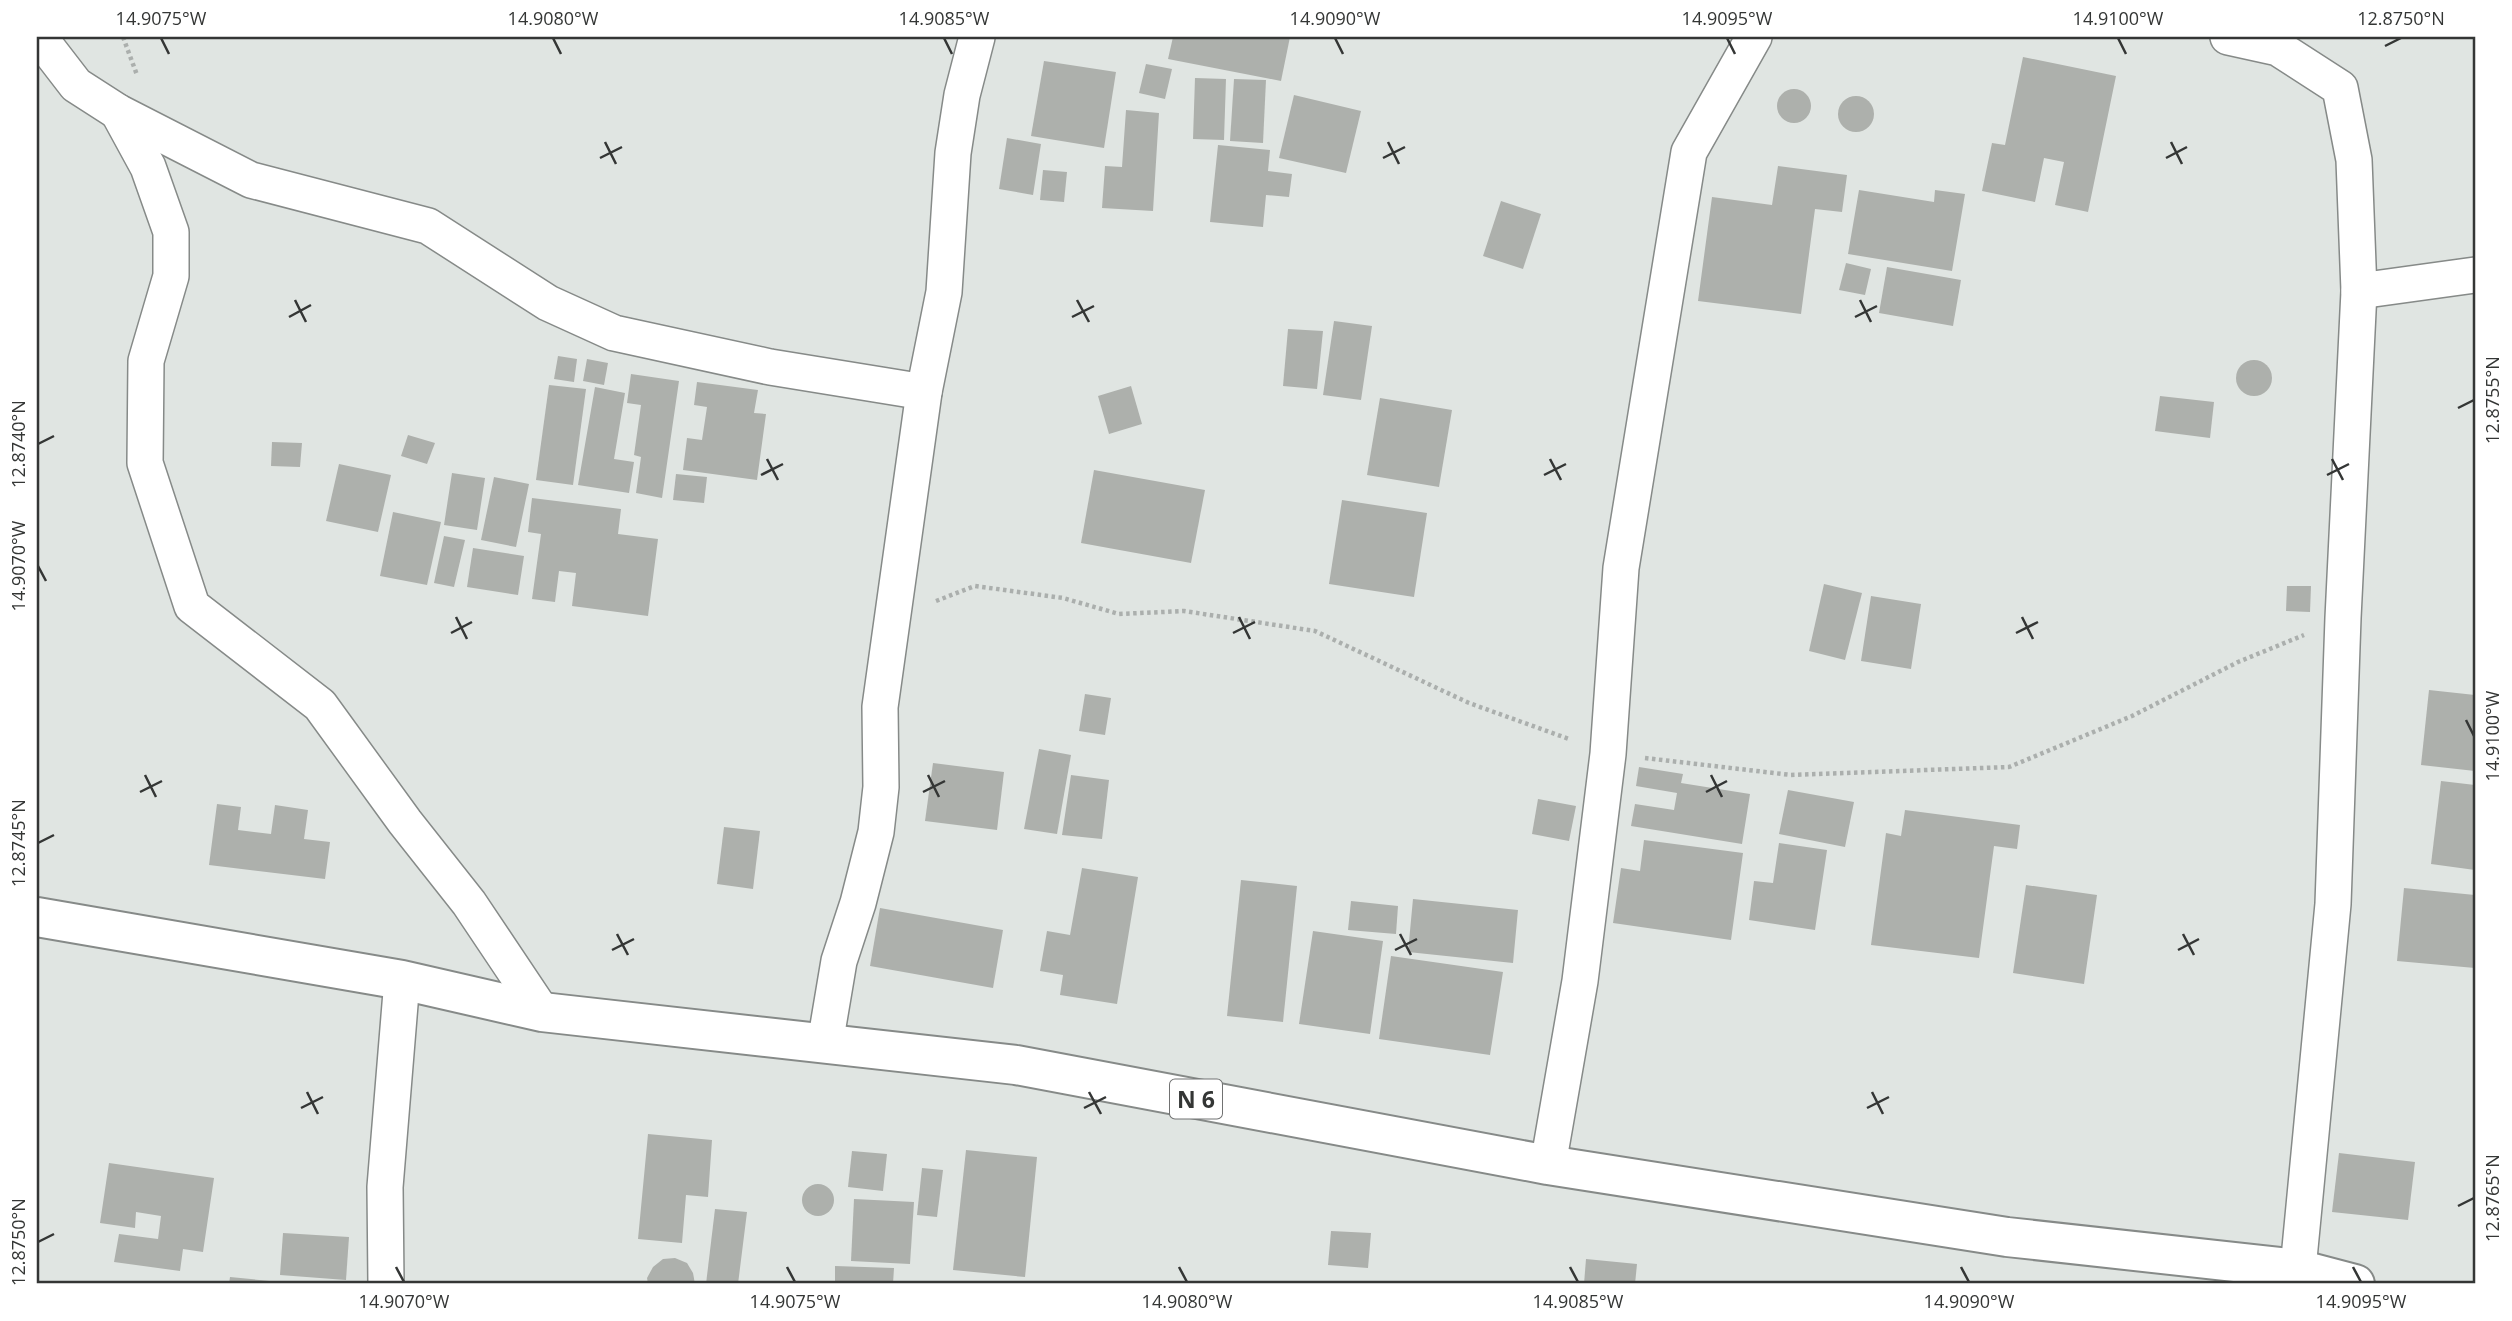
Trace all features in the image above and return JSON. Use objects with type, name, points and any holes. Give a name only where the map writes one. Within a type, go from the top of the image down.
[{"type":"main road","name":"N 6","points":[[37,917],[402,980],[542,1012],[1016,1065],[1548,1165],[2007,1237],[2298,1269],[2355,1284]]},
{"type":"street","points":[[40,37],[76,85],[118,112],[251,180],[429,226],[548,303],[614,333],[770,368],[924,392]]},
{"type":"street","points":[[825,1044],[839,961],[858,903],[876,832],[881,787],[880,707],[924,392],[944,292],[953,153],[962,95],[978,37]]},
{"type":"street","points":[[1548,1165],[1580,981],[1608,754],[1621,568],[1689,152],[1754,37]]},
{"type":"street","points":[[2228,37],[2278,48],[2340,88],[2354,160],[2359,291],[2343,618],[2333,904],[2298,1269]]},
{"type":"street","points":[[118,112],[148,167],[171,232],[171,276],[146,361],[145,463],[192,607],[320,705],[405,822],[470,903],[542,1012]]},
{"type":"street","points":[[2359,291],[2475,275]]},
{"type":"street","points":[[386,1284],[385,1187],[402,980]]},
{"type":"building","points":[[1173,37],[1290,37],[1281,81],[1168,59]]},
{"type":"building","points":[[2023,57],[2116,76],[2088,212],[2055,205],[2064,162],[2044,158],[2035,202],[1982,191],[1992,143],[2005,145]]},
{"type":"building","points":[[1044,61],[1116,72],[1104,148],[1031,136]]},
{"type":"building","points":[[1146,64],[1172,69],[1165,99],[1139,93]]},
{"type":"building","points":[[1195,78],[1226,79],[1224,140],[1193,139]]},
{"type":"building","points":[[1234,79],[1266,80],[1263,143],[1230,141]]},
{"type":"building","points":[[1794,89],[1806,94],[1811,106],[1806,118],[1794,123],[1782,118],[1777,106],[1782,94]]},
{"type":"building","points":[[1294,95],[1361,111],[1346,173],[1279,158]]},
{"type":"building","points":[[1856,96],[1868,102],[1874,114],[1868,126],[1856,132],[1844,126],[1838,114],[1844,102]]},
{"type":"building","points":[[1126,110],[1159,113],[1153,211],[1102,208],[1105,166],[1122,167]]},
{"type":"building","points":[[1007,138],[1041,144],[1033,195],[999,189]]},
{"type":"building","points":[[1218,145],[1270,150],[1268,171],[1292,174],[1289,197],[1266,195],[1263,227],[1210,222]]},
{"type":"building","points":[[1778,166],[1847,175],[1842,212],[1815,209],[1801,314],[1698,301],[1712,197],[1772,205]]},
{"type":"building","points":[[1043,170],[1067,172],[1064,202],[1040,200]]},
{"type":"building","points":[[1859,190],[1934,202],[1935,190],[1965,194],[1952,271],[1848,254]]},
{"type":"building","points":[[1501,201],[1541,214],[1523,269],[1483,256]]},
{"type":"building","points":[[1846,263],[1871,269],[1865,295],[1839,290]]},
{"type":"building","points":[[1887,267],[1961,280],[1953,326],[1879,313]]},
{"type":"building","points":[[1334,321],[1372,326],[1361,400],[1323,395]]},
{"type":"building","points":[[1288,329],[1323,331],[1317,389],[1283,386]]},
{"type":"building","points":[[558,356],[577,359],[574,382],[554,379]]},
{"type":"building","points":[[587,359],[608,363],[604,385],[583,381]]},
{"type":"building","points":[[2254,360],[2267,365],[2272,378],[2267,391],[2254,396],[2241,391],[2236,378],[2241,365]]},
{"type":"building","points":[[631,374],[679,381],[662,498],[636,493],[641,457],[634,455],[641,405],[627,403]]},
{"type":"building","points":[[697,382],[758,390],[754,413],[766,414],[757,480],[683,470],[687,438],[702,440],[707,407],[694,405]]},
{"type":"building","points":[[549,385],[586,389],[573,485],[536,480]]},
{"type":"building","points":[[1131,386],[1142,424],[1109,434],[1098,396]]},
{"type":"building","points":[[595,387],[625,393],[614,459],[634,462],[629,493],[578,485]]},
{"type":"building","points":[[2160,396],[2214,402],[2210,438],[2155,431]]},
{"type":"building","points":[[1380,398],[1452,410],[1439,487],[1367,475]]},
{"type":"building","points":[[408,435],[435,443],[427,464],[401,456]]},
{"type":"building","points":[[272,442],[302,443],[300,467],[271,466]]},
{"type":"building","points":[[339,464],[391,475],[378,532],[326,521]]},
{"type":"building","points":[[1094,470],[1205,490],[1191,563],[1081,543]]},
{"type":"building","points":[[452,473],[485,478],[477,530],[444,525]]},
{"type":"building","points":[[676,474],[707,477],[704,503],[673,500]]},
{"type":"building","points":[[494,477],[529,484],[516,547],[481,540]]},
{"type":"building","points":[[532,498],[621,509],[618,534],[658,539],[648,616],[572,606],[576,573],[559,571],[555,602],[532,599],[541,534],[528,532]]},
{"type":"building","points":[[1342,500],[1427,513],[1414,597],[1329,584]]},
{"type":"building","points":[[393,512],[441,522],[427,585],[380,576]]},
{"type":"building","points":[[444,536],[465,540],[454,587],[434,583]]},
{"type":"building","points":[[473,548],[524,556],[518,595],[467,587]]},
{"type":"building","points":[[1824,584],[1862,593],[1845,660],[1809,651]]},
{"type":"building","points":[[2287,586],[2311,586],[2310,612],[2286,611]]},
{"type":"building","points":[[1871,596],[1921,604],[1911,669],[1861,661]]},
{"type":"building","points":[[2429,690],[2475,695],[2475,771],[2421,765]]},
{"type":"building","points":[[1085,694],[1111,698],[1105,735],[1079,731]]},
{"type":"building","points":[[1039,749],[1071,755],[1057,834],[1024,829]]},
{"type":"building","points":[[933,763],[1004,772],[997,830],[925,821]]},
{"type":"building","points":[[1639,767],[1683,774],[1681,783],[1750,794],[1742,844],[1631,826],[1635,804],[1674,810],[1677,793],[1636,786]]},
{"type":"building","points":[[1071,775],[1109,780],[1102,839],[1062,835]]},
{"type":"building","points":[[2441,781],[2475,785],[2475,870],[2431,864]]},
{"type":"building","points":[[1788,790],[1854,802],[1845,847],[1779,834]]},
{"type":"building","points":[[1538,799],[1576,806],[1569,841],[1532,834]]},
{"type":"building","points":[[217,804],[241,807],[238,830],[271,834],[275,805],[308,810],[304,839],[330,842],[325,879],[209,865]]},
{"type":"building","points":[[1905,810],[2020,825],[2017,849],[1994,846],[1979,958],[1871,945],[1886,833],[1901,836]]},
{"type":"building","points":[[724,827],[760,831],[753,889],[717,884]]},
{"type":"building","points":[[1644,840],[1743,853],[1731,940],[1613,923],[1621,868],[1640,871]]},
{"type":"building","points":[[1779,843],[1827,850],[1815,930],[1749,920],[1754,881],[1773,883]]},
{"type":"building","points":[[1082,868],[1138,877],[1117,1004],[1060,995],[1063,975],[1040,971],[1047,931],[1070,935]]},
{"type":"building","points":[[1241,880],[1297,886],[1283,1022],[1227,1016]]},
{"type":"building","points":[[2026,885],[2097,895],[2084,984],[2013,973]]},
{"type":"building","points":[[2404,888],[2475,895],[2475,968],[2397,961]]},
{"type":"building","points":[[1413,899],[1518,910],[1513,963],[1408,952]]},
{"type":"building","points":[[1351,901],[1398,906],[1396,934],[1348,930]]},
{"type":"building","points":[[880,908],[1003,930],[993,988],[870,966]]},
{"type":"building","points":[[1313,931],[1383,941],[1370,1034],[1299,1024]]},
{"type":"building","points":[[1391,956],[1503,972],[1490,1055],[1379,1039]]},
{"type":"building","points":[[648,1134],[712,1140],[708,1197],[686,1195],[682,1243],[638,1239]]},
{"type":"building","points":[[966,1150],[1037,1157],[1025,1277],[953,1270]]},
{"type":"building","points":[[852,1151],[887,1154],[883,1191],[848,1187]]},
{"type":"building","points":[[2339,1153],[2415,1162],[2408,1220],[2332,1212]]},
{"type":"building","points":[[109,1163],[214,1178],[203,1252],[183,1249],[180,1271],[114,1262],[119,1234],[158,1239],[161,1216],[136,1212],[135,1228],[100,1223]]},
{"type":"building","points":[[922,1168],[943,1170],[937,1217],[917,1215]]},
{"type":"building","points":[[818,1184],[830,1188],[834,1200],[830,1212],[818,1216],[806,1212],[802,1200],[806,1188]]},
{"type":"building","points":[[854,1199],[914,1202],[910,1264],[851,1261]]},
{"type":"building","points":[[715,1209],[747,1212],[738,1284],[706,1284]]},
{"type":"building","points":[[1331,1231],[1371,1233],[1368,1268],[1328,1265]]},
{"type":"building","points":[[283,1233],[349,1237],[346,1280],[280,1275]]},
{"type":"building","points":[[675,1258],[687,1263],[695,1284],[648,1284],[647,1278],[653,1267],[663,1259]]},
{"type":"building","points":[[1586,1259],[1637,1264],[1635,1284],[1584,1284]]},
{"type":"building","points":[[835,1266],[894,1268],[893,1284],[835,1284]]},
{"type":"building","points":[[230,1277],[280,1282],[280,1284],[229,1284]]}]
